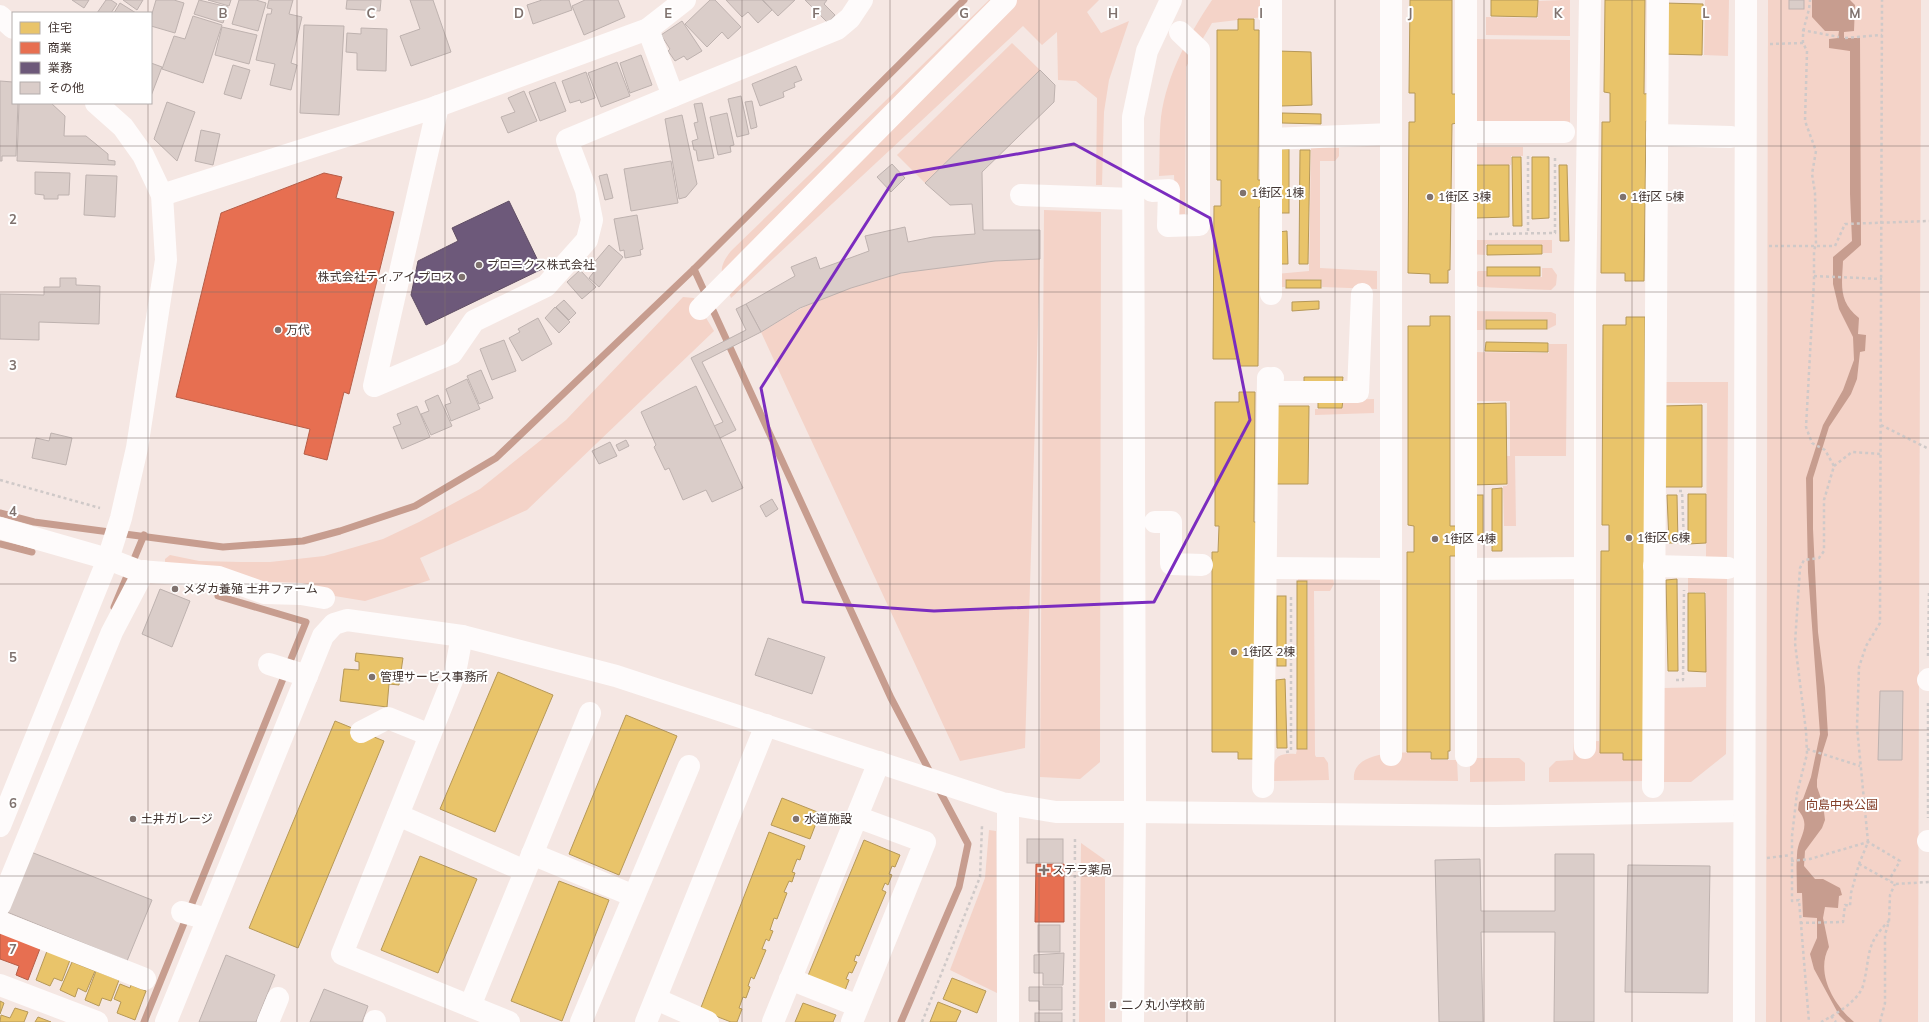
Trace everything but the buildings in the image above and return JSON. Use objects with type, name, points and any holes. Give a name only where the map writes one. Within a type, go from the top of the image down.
[{"type":"street","points":[[162,195],[438,106],[648,30],[685,0]]},
{"type":"street","points":[[438,106],[374,386],[452,353],[474,321],[546,286],[587,240],[592,220],[586,190],[567,140],[837,29],[850,18],[862,0]]},
{"type":"street","points":[[700,309],[725,283],[767,244],[1006,0]]},
{"type":"street","points":[[1133,1022],[1134,812],[1148,521],[1143,195],[1133,117],[1147,51],[1171,0]]},
{"type":"street","points":[[1271,294],[1272,0]]},
{"type":"street","points":[[1390,755],[1391,0]]},
{"type":"street","points":[[1466,0],[1466,756]]},
{"type":"street","points":[[1585,748],[1585,296],[1590,0]]},
{"type":"street","points":[[1653,787],[1658,0]]},
{"type":"street","points":[[1744,1022],[1746,0]]},
{"type":"street","points":[[0,16],[12,27]]},
{"type":"street","points":[[648,30],[673,96]]},
{"type":"street","points":[[1021,195],[1143,195],[1169,190],[1168,226],[1199,225],[1199,50],[1180,32]]},
{"type":"street","points":[[0,905],[112,632],[125,563],[122,516],[137,448],[166,260],[162,195],[139,150],[122,127],[97,104]]},
{"type":"street","points":[[1466,132],[1559,132]]},
{"type":"street","points":[[1271,139],[1391,134]]},
{"type":"street","points":[[1657,135],[1731,137]]},
{"type":"street","points":[[1263,788],[1270,378],[1271,392],[1358,392],[1362,294]]},
{"type":"street","points":[[1148,521],[1172,522],[1171,564],[1202,565]]},
{"type":"street","points":[[0,528],[125,563],[219,577],[264,593],[301,594],[324,598]]},
{"type":"street","points":[[0,824],[125,563]]},
{"type":"street","points":[[1654,566],[1728,568]]},
{"type":"street","points":[[1266,568],[1390,569]]},
{"type":"street","points":[[1466,569],[1585,568]]},
{"type":"street","points":[[166,1022],[197,916],[302,674],[323,636],[334,624],[347,620],[462,636],[616,676],[1008,804],[1056,812],[1502,816],[1744,811]]},
{"type":"street","points":[[462,636],[455,674],[342,954],[509,1022]]},
{"type":"street","points":[[269,664],[302,674]]},
{"type":"street","points":[[470,1006],[590,713]]},
{"type":"street","points":[[361,732],[388,718],[430,735]]},
{"type":"street","points":[[646,1022],[766,725]]},
{"type":"street","points":[[773,1022],[879,762]]},
{"type":"street","points":[[581,1022],[688,766]]},
{"type":"street","points":[[1008,804],[1008,1022]]},
{"type":"street","points":[[398,815],[528,863],[634,896]]},
{"type":"street","points":[[790,979],[855,1014],[925,842],[857,817]]},
{"type":"street","points":[[0,922],[145,979]]},
{"type":"street","points":[[0,985],[97,1022]]},
{"type":"street","points":[[268,1022],[278,998]]},
{"type":"street","points":[[656,999],[708,1022]]},
{"type":"path","points":[[1810,0],[1809,16],[1802,30],[1803,43],[1806,51],[1805,120],[1816,151],[1812,174],[1816,217],[1816,244],[1814,247],[1814,276],[1806,427],[1812,444],[1825,450],[1834,466]]},
{"type":"path","points":[[1800,923],[1843,922],[1845,905],[1850,906],[1851,893],[1859,864],[1868,842],[1857,727],[1859,666],[1866,646],[1880,623],[1882,0]]},
{"type":"path","points":[[1802,30],[1839,37]]},
{"type":"path","points":[[1845,38],[1882,35]]},
{"type":"path","points":[[1764,44],[1803,43]]},
{"type":"path","points":[[1528,132],[1528,233]]},
{"type":"path","points":[[1466,234],[1555,233],[1559,132]]},
{"type":"path","points":[[1768,246],[1835,246],[1845,224],[1866,222],[1929,221]]},
{"type":"path","points":[[1814,276],[1882,280]]},
{"type":"path","points":[[1881,425],[1929,449]]},
{"type":"path","points":[[1809,1022],[1799,900],[1792,901],[1791,862],[1797,793],[1808,750],[1795,643],[1800,568],[1804,560],[1819,558],[1824,551],[1824,500],[1834,466],[1852,452],[1881,454]]},
{"type":"path","points":[[0,480],[122,516]]},
{"type":"path","points":[[1654,680],[1683,680],[1684,567]]},
{"type":"path","points":[[1929,590],[1929,841]]},
{"type":"path","points":[[1808,750],[1860,766]]},
{"type":"path","points":[[922,1022],[980,877],[983,822]]},
{"type":"path","points":[[1074,1022],[1075,834]]},
{"type":"path","points":[[1791,862],[1810,859],[1868,842],[1900,861],[1888,880]]},
{"type":"path","points":[[1762,858],[1791,855]]},
{"type":"path","points":[[1859,864],[1895,884],[1929,882]]},
{"type":"path","points":[[1880,1022],[1885,1002],[1886,935],[1889,921],[1890,895],[1895,884]]},
{"type":"path","points":[[1821,1022],[1853,1000],[1862,987],[1872,940],[1878,931],[1889,921]]},
{"type":"path","points":[[1832,1015],[1836,1022]]},
{"type":"highlighted area","points":[[1074,144],[1210,218],[1250,420],[1154,602],[934,611],[803,602],[761,388],[897,175]]},
{"type":"green space","points":[[989,0],[1099,0],[1087,12],[1101,33],[1129,21],[1109,80],[1104,112],[1102,185],[1096,185],[1097,98],[1076,81],[1058,80],[1057,32],[1042,45],[1023,26],[731,298],[723,279],[722,269],[726,258],[731,251]]},
{"type":"green space","points":[[1212,0],[1265,0],[1263,17],[1212,23],[1186,67],[1185,214],[1176,215],[1174,175],[1159,176],[1161,117],[1173,71],[1195,27]]},
{"type":"green space","points":[[1570,0],[1570,36],[1486,35],[1486,17],[1538,18],[1538,1]]},
{"type":"green space","points":[[1705,0],[1729,0],[1728,56],[1704,55]]},
{"type":"green space","name":"向島中央公園","points":[[1768,0],[1921,0],[1918,1022],[1766,1022]]},
{"type":"green space","points":[[1474,39],[1570,40],[1570,123],[1474,122]]},
{"type":"green space","points":[[1012,43],[1040,70],[925,183],[897,155]]},
{"type":"green space","points":[[1311,147],[1339,148],[1339,156],[1335,161],[1320,161],[1320,268],[1377,271],[1377,289],[1322,287],[1321,279],[1285,280],[1285,287],[1276,287],[1276,274],[1309,271]]},
{"type":"green space","points":[[1471,147],[1523,147],[1523,156],[1511,156],[1511,165],[1471,164]]},
{"type":"green space","points":[[1044,210],[1101,212],[1100,762],[1080,779],[1040,777]]},
{"type":"green space","points":[[1469,240],[1552,240],[1552,253],[1543,253],[1542,244],[1486,244],[1485,255],[1469,254]]},
{"type":"green space","points":[[1040,259],[1025,748],[960,761],[761,332],[795,312],[828,296],[857,285],[887,277],[948,265]]},
{"type":"green space","points":[[1542,268],[1552,268],[1557,275],[1556,285],[1551,290],[1479,287],[1474,283],[1474,276],[1478,271],[1487,271],[1487,277],[1542,277]]},
{"type":"green space","points":[[683,297],[694,298],[714,331],[527,510],[420,558],[430,580],[365,601],[165,568],[165,559],[170,555],[199,561],[241,562],[270,562],[324,556],[383,539],[419,522],[480,489],[566,420]]},
{"type":"green space","points":[[1471,311],[1551,312],[1556,314],[1556,325],[1548,329],[1547,319],[1486,319],[1485,330],[1477,330],[1471,325]]},
{"type":"green space","points":[[1549,344],[1567,344],[1566,456],[1515,456],[1516,526],[1504,526],[1503,486],[1507,486],[1507,456],[1510,456],[1510,401],[1469,401],[1470,352],[1549,353]]},
{"type":"green space","points":[[1664,382],[1728,382],[1727,557],[1706,557],[1707,403],[1664,403]]},
{"type":"green space","points":[[1374,399],[1374,413],[1315,415],[1315,409],[1343,408],[1343,400]]},
{"type":"green space","points":[[1298,577],[1333,577],[1334,584],[1330,591],[1314,591],[1315,755],[1316,757],[1324,757],[1328,763],[1329,780],[1273,781],[1274,763],[1279,756],[1296,754],[1297,749],[1308,749],[1308,581],[1298,581]]},
{"type":"green space","points":[[1688,578],[1727,578],[1726,754],[1691,782],[1663,782],[1664,688],[1706,687],[1706,592],[1688,592]]},
{"type":"green space","points":[[1599,741],[1600,753],[1623,753],[1623,760],[1650,760],[1650,781],[1549,782],[1549,768],[1556,761],[1573,760],[1574,742]]},
{"type":"green space","points":[[1430,752],[1430,760],[1457,760],[1458,781],[1354,780],[1356,770],[1362,762],[1371,757],[1383,754]]},
{"type":"green space","points":[[1470,758],[1519,758],[1525,763],[1525,781],[1470,782]]},
{"type":"green space","points":[[989,830],[996,831],[997,993],[950,970],[985,878]]},
{"type":"green space","points":[[1081,843],[1105,860],[1105,1022],[1079,1022]]},
{"type":"shaded area","points":[[1812,0],[1850,0],[1855,5],[1854,31],[1844,32],[1844,38],[1860,38],[1861,245],[1843,261],[1842,285],[1844,299],[1852,312],[1859,318],[1858,334],[1866,335],[1865,351],[1860,352],[1857,379],[1851,394],[1829,427],[1813,478],[1813,529],[1818,632],[1825,687],[1828,735],[1822,754],[1817,780],[1817,787],[1823,804],[1825,820],[1822,828],[1805,851],[1804,866],[1815,879],[1823,879],[1840,888],[1842,895],[1839,896],[1838,908],[1825,907],[1823,918],[1829,947],[1825,957],[1825,978],[1834,998],[1854,1022],[1846,1022],[1839,1015],[1814,969],[1810,954],[1817,938],[1817,918],[1803,917],[1802,893],[1797,893],[1798,849],[1804,827],[1802,816],[1798,810],[1799,802],[1803,799],[1811,777],[1820,734],[1808,572],[1806,478],[1823,425],[1843,390],[1854,360],[1853,337],[1839,309],[1833,284],[1833,257],[1852,241],[1850,194],[1850,51],[1829,48],[1829,39],[1838,38],[1839,31],[1825,31],[1812,17]]},
{"type":"waterway","points":[[0,513],[34,522],[223,547],[303,541],[340,531],[415,506],[496,458],[694,269],[964,0]]},
{"type":"waterway","points":[[694,269],[891,698],[931,774]]},
{"type":"waterway","points":[[114,607],[144,535]]},
{"type":"waterway","points":[[0,544],[32,552]]},
{"type":"waterway","points":[[144,1022],[306,622],[218,596]]},
{"type":"waterway","points":[[901,1022],[959,887],[968,844],[937,786]]},
{"type":"place","name":"1街区 1棟","points":[[1243,193]]},
{"type":"place","name":"1街区 3棟","points":[[1430,197]]},
{"type":"place","name":"1街区 5棟","points":[[1623,197]]},
{"type":"place","name":"プロニクス株式会社","points":[[479,265]]},
{"type":"place","name":"株式会社ティ.アイ.プロス","points":[[462,277]]},
{"type":"place","name":"万代","points":[[278,330]]},
{"type":"place","name":"1街区 6棟","points":[[1629,538]]},
{"type":"place","name":"1街区 4棟","points":[[1435,539]]},
{"type":"place","name":"メダカ養殖 土井ファーム","points":[[175,589]]},
{"type":"place","name":"1街区 2棟","points":[[1234,652]]},
{"type":"place","name":"管理サービス事務所","points":[[372,677]]},
{"type":"place","name":"土井ガレージ","points":[[133,819]]},
{"type":"place","name":"水道施設","points":[[796,819]]},
{"type":"place","name":"ステラ薬局","points":[[1044,870]]},
{"type":"place","name":"二ノ丸小学校前","points":[[1113,1005]]}]
